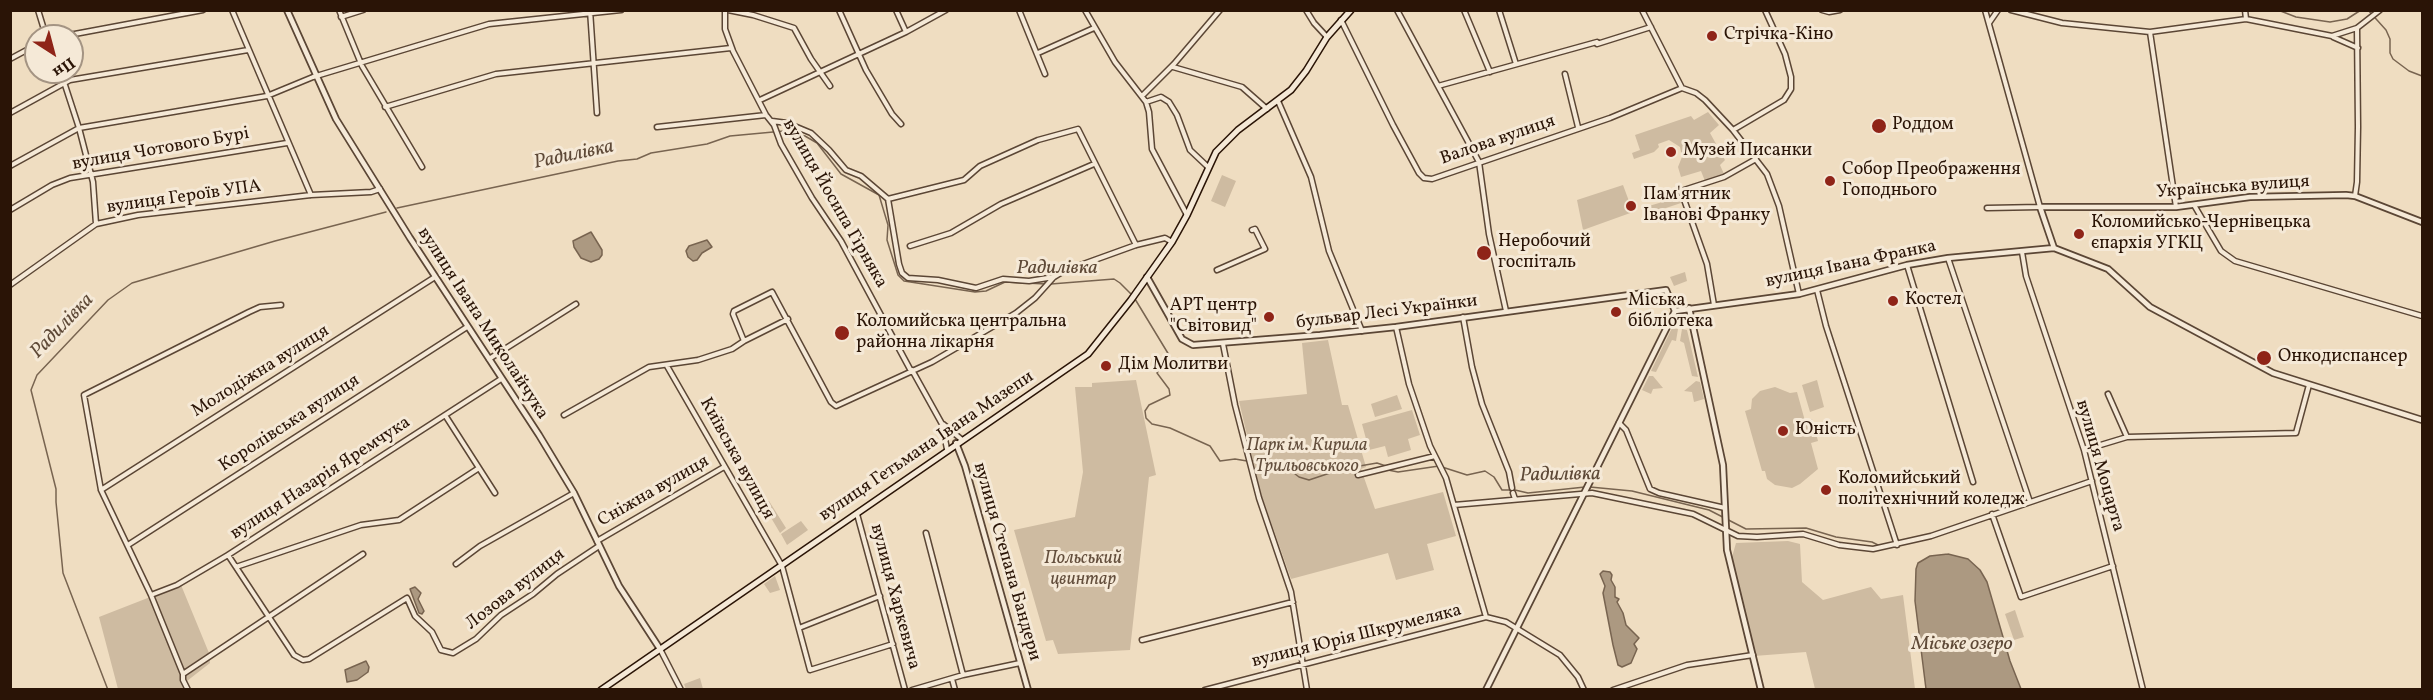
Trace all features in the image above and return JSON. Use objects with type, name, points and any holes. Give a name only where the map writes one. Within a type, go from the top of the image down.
[{"type":"main road","name":"вулиця Гетьмана Івана Мазепи","points":[[601,690],[947,449],[1088,354],[1131,300],[1172,242],[1216,152],[1226,141],[1278,101],[1300,79],[1327,37],[1351,10]]},
{"type":"street","points":[[84,32],[203,10]]},
{"type":"street","points":[[232,10],[311,195]]},
{"type":"street","name":"вулиця Івана Миколайчука","points":[[287,10],[336,119],[467,327],[539,435],[573,494],[620,586],[660,649]]},
{"type":"street","points":[[339,10],[361,64],[422,167]]},
{"type":"street","points":[[341,17],[363,10]]},
{"type":"street","points":[[10,166],[79,128],[267,96],[316,76],[489,24],[621,10]]},
{"type":"street","points":[[657,128],[766,115],[731,48],[724,28],[726,10],[753,15],[794,28],[830,86]]},
{"type":"street","points":[[839,10],[888,109],[902,124]]},
{"type":"street","points":[[897,10],[906,32]]},
{"type":"street","points":[[760,100],[906,32],[946,10]]},
{"type":"street","points":[[1019,10],[1045,74]]},
{"type":"street","points":[[1085,10],[1115,62],[1146,102],[1152,150],[1187,215]]},
{"type":"street","points":[[1142,96],[1172,67],[1220,10]]},
{"type":"street","points":[[1306,10],[1327,37]]},
{"type":"street","points":[[1397,10],[1479,163],[1489,234],[1506,312]]},
{"type":"street","points":[[1464,10],[1490,72]]},
{"type":"street","points":[[1499,10],[1516,64]]},
{"type":"street","points":[[1642,10],[1682,88],[1696,93],[1733,130],[1770,180],[1778,199],[1799,294]]},
{"type":"street","points":[[1733,130],[1784,100],[1791,89],[1791,77],[1785,54],[1764,10]]},
{"type":"street","points":[[1822,10],[1829,12],[1840,10]]},
{"type":"street","points":[[1985,10],[2040,207],[2054,248]]},
{"type":"street","points":[[1989,24],[1998,10]]},
{"type":"street","points":[[2011,10],[2062,23],[2150,32],[2246,19],[2332,36],[2358,48]]},
{"type":"street","points":[[2245,10],[2246,19]]},
{"type":"street","points":[[2332,36],[2357,28],[2379,11]]},
{"type":"street","points":[[590,12],[597,112]]},
{"type":"street","name":"Валова вулиця","points":[[1341,20],[1419,173],[1424,178],[1432,179],[1578,127],[1610,118],[1682,88]]},
{"type":"street","points":[[1438,87],[1651,27]]},
{"type":"street","points":[[1038,53],[1094,28]]},
{"type":"street","points":[[2355,196],[2357,28]]},
{"type":"street","points":[[2150,32],[2175,207]]},
{"type":"street","points":[[385,107],[496,74],[731,48]]},
{"type":"street","points":[[84,79],[248,50]]},
{"type":"street","points":[[10,59],[24,51]]},
{"type":"street","points":[[1172,67],[1242,87],[1266,109]]},
{"type":"street","points":[[1565,74],[1578,127]]},
{"type":"street","points":[[10,113],[61,84]]},
{"type":"street","points":[[65,84],[79,128],[90,174],[96,205],[96,224]]},
{"type":"street","points":[[1146,102],[1161,97],[1169,102],[1177,115],[1190,150],[1208,167]]},
{"type":"street","points":[[1278,101],[1310,172],[1329,250],[1362,331]]},
{"type":"street","name":"вулиця Йосипа Гірняка","points":[[766,115],[772,121],[812,198],[841,241],[942,423]]},
{"type":"street","points":[[772,121],[787,123],[811,134],[825,145],[846,170],[861,176],[888,199],[899,264],[902,273],[908,278],[938,280],[976,288],[1003,279],[1029,281],[1054,277],[1136,245],[1165,238],[1172,242]]},
{"type":"street","points":[[888,199],[964,180],[980,166],[1038,140],[1078,129],[1136,245]]},
{"type":"street","name":"вулиця Чотового Бурі","points":[[10,210],[52,185],[70,178],[287,142]]},
{"type":"street","points":[[1713,305],[1707,264],[1681,191],[1724,177],[1756,159]]},
{"type":"street","points":[[910,246],[951,233],[1001,204],[1094,164]]},
{"type":"street","name":"вулиця Героїв УПА","points":[[10,285],[96,224],[138,216],[311,195],[371,192],[380,189]]},
{"type":"street","name":"Українська вулиця","points":[[2040,207],[2175,207],[2250,198],[2355,196],[2422,222]]},
{"type":"street","points":[[2194,205],[2221,251],[2235,261],[2422,316]]},
{"type":"street","points":[[1987,208],[2040,207]]},
{"type":"street","points":[[1217,270],[1265,249],[1255,229],[1252,230]]},
{"type":"street","name":"вулиця Івана Франка","points":[[1675,311],[1799,294],[1907,265],[1948,258],[2054,248],[2108,268],[2145,304],[2172,321],[2273,373],[2422,420]]},
{"type":"street","name":"вулиця Моцарта","points":[[2022,252],[2026,276],[2084,450],[2143,690]]},
{"type":"street","points":[[1948,258],[2030,502]]},
{"type":"street","points":[[1907,265],[1973,482]]},
{"type":"street","name":"Молодіжна вулиця","points":[[101,490],[435,277]]},
{"type":"street","points":[[744,341],[733,314],[734,311],[772,292],[835,406],[949,353],[1017,313],[1054,277]]},
{"type":"street","name":"бульвар Лесі Українки","points":[[1147,278],[1184,342],[1193,345],[1362,331],[1666,290],[1675,311]]},
{"type":"street","points":[[1817,290],[1826,327],[1897,545]]},
{"type":"street","points":[[488,359],[576,304]]},
{"type":"street","points":[[188,690],[151,595],[101,490],[84,395],[249,312],[260,307],[281,305]]},
{"type":"street","points":[[1689,308],[1723,465],[1726,550],[1761,690]]},
{"type":"street","points":[[1486,690],[1675,311]]},
{"type":"street","points":[[1463,317],[1475,378],[1509,472],[1515,499]]},
{"type":"street","points":[[564,415],[640,370],[657,364],[667,366],[711,358],[788,320]]},
{"type":"street","name":"Королівська вулиця","points":[[128,545],[467,327]]},
{"type":"street","points":[[1396,327],[1408,384],[1454,505],[1486,617]]},
{"type":"street","points":[[1223,344],[1259,498],[1293,602],[1307,690]]},
{"type":"street","name":"Київська вулиця","points":[[667,366],[782,566],[810,670],[893,644]]},
{"type":"street","name":"вулиця Назарія Яремчука","points":[[151,595],[177,585],[228,555],[501,379]]},
{"type":"street","points":[[2084,450],[2127,437],[2296,433],[2309,385]]},
{"type":"street","points":[[2108,394],[2127,437]]},
{"type":"street","points":[[445,415],[495,493]]},
{"type":"street","points":[[942,423],[962,439]]},
{"type":"street","points":[[942,423],[947,449]]},
{"type":"street","points":[[1618,423],[1626,430],[1650,489],[1726,508]]},
{"type":"street","name":"вулиця Степана Бандери","points":[[956,443],[965,466],[1028,690]]},
{"type":"street","points":[[1358,475],[1436,456]]},
{"type":"street","name":"Сніжна вулиця","points":[[598,543],[724,467]]},
{"type":"street","points":[[236,567],[361,525],[399,520],[479,468]]},
{"type":"street","points":[[1454,505],[1585,489],[1692,514],[1735,536],[1803,534],[1839,545],[1873,549],[1897,545],[2092,481]]},
{"type":"street","points":[[456,564],[480,546],[573,494]]},
{"type":"street","name":"вулиця Харкевича","points":[[857,512],[905,690]]},
{"type":"street","points":[[1992,514],[2020,597],[2113,566]]},
{"type":"street","points":[[926,533],[963,675]]},
{"type":"street","name":"Лозова вулиця","points":[[270,616],[294,655],[303,660],[309,659],[407,598],[415,616],[432,632],[441,650],[449,654],[476,639],[501,615],[533,594],[598,543]]},
{"type":"street","points":[[183,674],[363,554]]},
{"type":"street","points":[[228,555],[270,616]]},
{"type":"street","points":[[798,628],[880,596]]},
{"type":"street","points":[[1142,639],[1293,602]]},
{"type":"street","name":"вулиця Юрія Шкрумеляка","points":[[1205,690],[1486,617],[1495,618],[1516,627],[1560,655],[1578,677],[1584,690]]},
{"type":"street","points":[[660,649],[681,690]]},
{"type":"street","points":[[1613,690],[1687,665],[1753,655]]},
{"type":"street","points":[[912,690],[963,675],[1020,663]]},
{"type":"street","points":[[952,678],[955,690]]},
{"type":"green space","points":[[1708,112],[1719,125],[1710,133],[1725,160],[1720,165],[1724,174],[1705,181],[1701,171],[1681,177],[1678,167],[1682,157],[1680,147],[1669,140],[1658,144],[1659,147],[1654,152],[1634,159],[1632,153],[1640,150],[1635,135],[1691,116],[1694,120]]},
{"type":"green space","points":[[1222,175],[1236,181],[1225,207],[1211,201]]},
{"type":"green space","points":[[1623,185],[1633,212],[1583,230],[1577,200]]},
{"type":"green space","points":[[1679,197],[1681,203],[1651,213],[1649,206]]},
{"type":"green space","points":[[1685,272],[1687,281],[1674,286],[1670,277]]},
{"type":"green space","points":[[1672,328],[1678,329],[1676,341],[1672,340],[1656,372],[1651,371]]},
{"type":"green space","points":[[1682,329],[1687,330],[1698,377],[1692,376],[1684,343],[1680,341]]},
{"type":"green space","name":"Парк ім. Кирила Трильовського","points":[[1328,340],[1342,405],[1348,405],[1366,467],[1361,469],[1375,509],[1443,492],[1456,536],[1427,544],[1434,570],[1396,580],[1388,553],[1291,579],[1260,491],[1239,401],[1307,394],[1302,343]]},
{"type":"green space","points":[[1649,376],[1653,376],[1663,388],[1653,389],[1651,394],[1642,390]]},
{"type":"green space","name":"Польський цвинтар","points":[[1136,380],[1156,475],[1149,477],[1130,650],[1058,654],[1053,640],[1046,641],[1014,530],[1075,517],[1083,472],[1075,387],[1092,387],[1092,383]]},
{"type":"green space","points":[[1817,380],[1824,407],[1810,412],[1802,385]]},
{"type":"green space","points":[[1696,381],[1700,382],[1704,399],[1694,402],[1692,392],[1684,391]]},
{"type":"green space","name":"Юність","points":[[1775,387],[1790,393],[1797,392],[1805,421],[1812,419],[1818,441],[1811,443],[1818,469],[1792,488],[1775,485],[1767,479],[1765,471],[1762,471],[1745,411],[1751,409],[1752,399],[1760,391]]},
{"type":"green space","points":[[1397,395],[1402,409],[1375,417],[1371,404]]},
{"type":"green space","points":[[1412,410],[1420,435],[1408,439],[1411,450],[1388,457],[1385,446],[1369,450],[1362,424]]},
{"type":"green space","points":[[769,501],[786,528],[780,533],[763,504]]},
{"type":"green space","points":[[801,521],[808,530],[787,545],[781,534]]},
{"type":"green space","points":[[1788,541],[1800,544],[1802,582],[1823,600],[1871,587],[1881,599],[1903,595],[1915,689],[1815,689],[1806,652],[1754,656],[1732,557],[1736,543]]},
{"type":"green space","points":[[775,576],[780,590],[770,593],[764,584]]},
{"type":"green space","points":[[181,585],[209,653],[210,663],[187,681],[191,689],[118,689],[99,617]]},
{"type":"green space","points":[[2015,610],[2024,637],[2014,640],[2005,614]]},
{"type":"green space","points":[[700,678],[703,689],[686,689],[684,684]]},
{"type":"water","points":[[591,232],[602,250],[602,255],[591,262],[581,258],[573,241]]},
{"type":"water","points":[[707,240],[712,247],[702,253],[697,260],[693,261],[688,257],[686,251],[689,246]]},
{"type":"water","name":"Міське озеро","points":[[1948,554],[1968,559],[1980,570],[1987,582],[2010,661],[2021,689],[1926,689],[1915,601],[1916,569],[1918,563],[1930,556]]},
{"type":"water","points":[[1603,571],[1610,572],[1612,575],[1615,597],[1619,599],[1617,602],[1626,625],[1639,638],[1634,644],[1637,649],[1631,663],[1622,667],[1618,665],[1613,645],[1603,593],[1605,586],[1600,574]]},
{"type":"water","points":[[415,587],[421,593],[418,599],[424,611],[422,614],[419,613],[410,589]]},
{"type":"water","points":[[366,661],[369,667],[368,672],[357,680],[347,682],[345,670]]},
{"type":"waterway","points":[[2278,10],[2296,17],[2330,22],[2347,19],[2361,10]]},
{"type":"waterway","points":[[2368,10],[2386,30],[2393,59],[2409,71],[2422,76]]},
{"type":"waterway","name":"Радилівка","points":[[397,208],[618,161],[637,159],[651,153],[707,144],[730,136],[784,131],[805,136],[817,143],[841,174],[879,195],[888,225],[887,240],[898,275],[904,281],[975,292],[986,291],[1005,282],[1046,284]]},
{"type":"waterway","name":"Радилівка","points":[[108,690],[63,573],[56,489],[31,390],[37,375],[108,300],[132,283],[275,241],[386,212]]},
{"type":"waterway","name":"Радилівка","points":[[1051,284],[1114,279],[1133,296]]},
{"type":"waterway","name":"Радилівка","points":[[1135,299],[1169,355],[1157,373],[1169,389],[1170,395],[1149,405],[1145,411],[1146,418],[1152,424],[1170,428],[1210,446],[1220,461],[1235,459],[1247,461]]},
{"type":"waterway","name":"Радилівка","points":[[1252,461],[1281,463],[1299,477],[1309,480],[1342,469],[1377,463],[1386,466]]},
{"type":"waterway","name":"Радилівка","points":[[1388,470],[1398,472],[1439,466],[1467,475],[1485,471],[1494,477],[1502,490],[1528,493],[1585,487]]},
{"type":"waterway","name":"Радилівка","points":[[1590,487],[1632,491],[1709,510],[1746,529],[1806,528],[1836,537],[1872,542],[1878,545]]},
{"type":"place","name":"Стрічка-Кіно","points":[[1712,36]]},
{"type":"place","name":"Роддом","points":[[1879,126]]},
{"type":"place","name":"Музей Писанки","points":[[1671,152]]},
{"type":"place","name":"Собор Преображення Гоподнього","points":[[1830,181]]},
{"type":"place","name":"Пам'ятник Іванові Франку","points":[[1631,206]]},
{"type":"place","name":"Коломийсько-Чернівецька єпархія УГКЦ","points":[[2079,234]]},
{"type":"place","name":"Неробочий госпіталь","points":[[1484,253]]},
{"type":"place","name":"Костел","points":[[1893,301]]},
{"type":"place","name":"Міська бібліотека","points":[[1616,312]]},
{"type":"place","name":"АРТ центр \"Світовид\"","points":[[1269,317]]},
{"type":"place","name":"Коломийська центральна районна лікарня","points":[[842,333]]},
{"type":"place","name":"Онкодиспансер","points":[[2264,358]]},
{"type":"place","name":"Дім Молитви","points":[[1106,366]]},
{"type":"place","name":"Юність","points":[[1783,431]]},
{"type":"place","name":"Коломийський політехнічний коледж","points":[[1826,490]]}]
